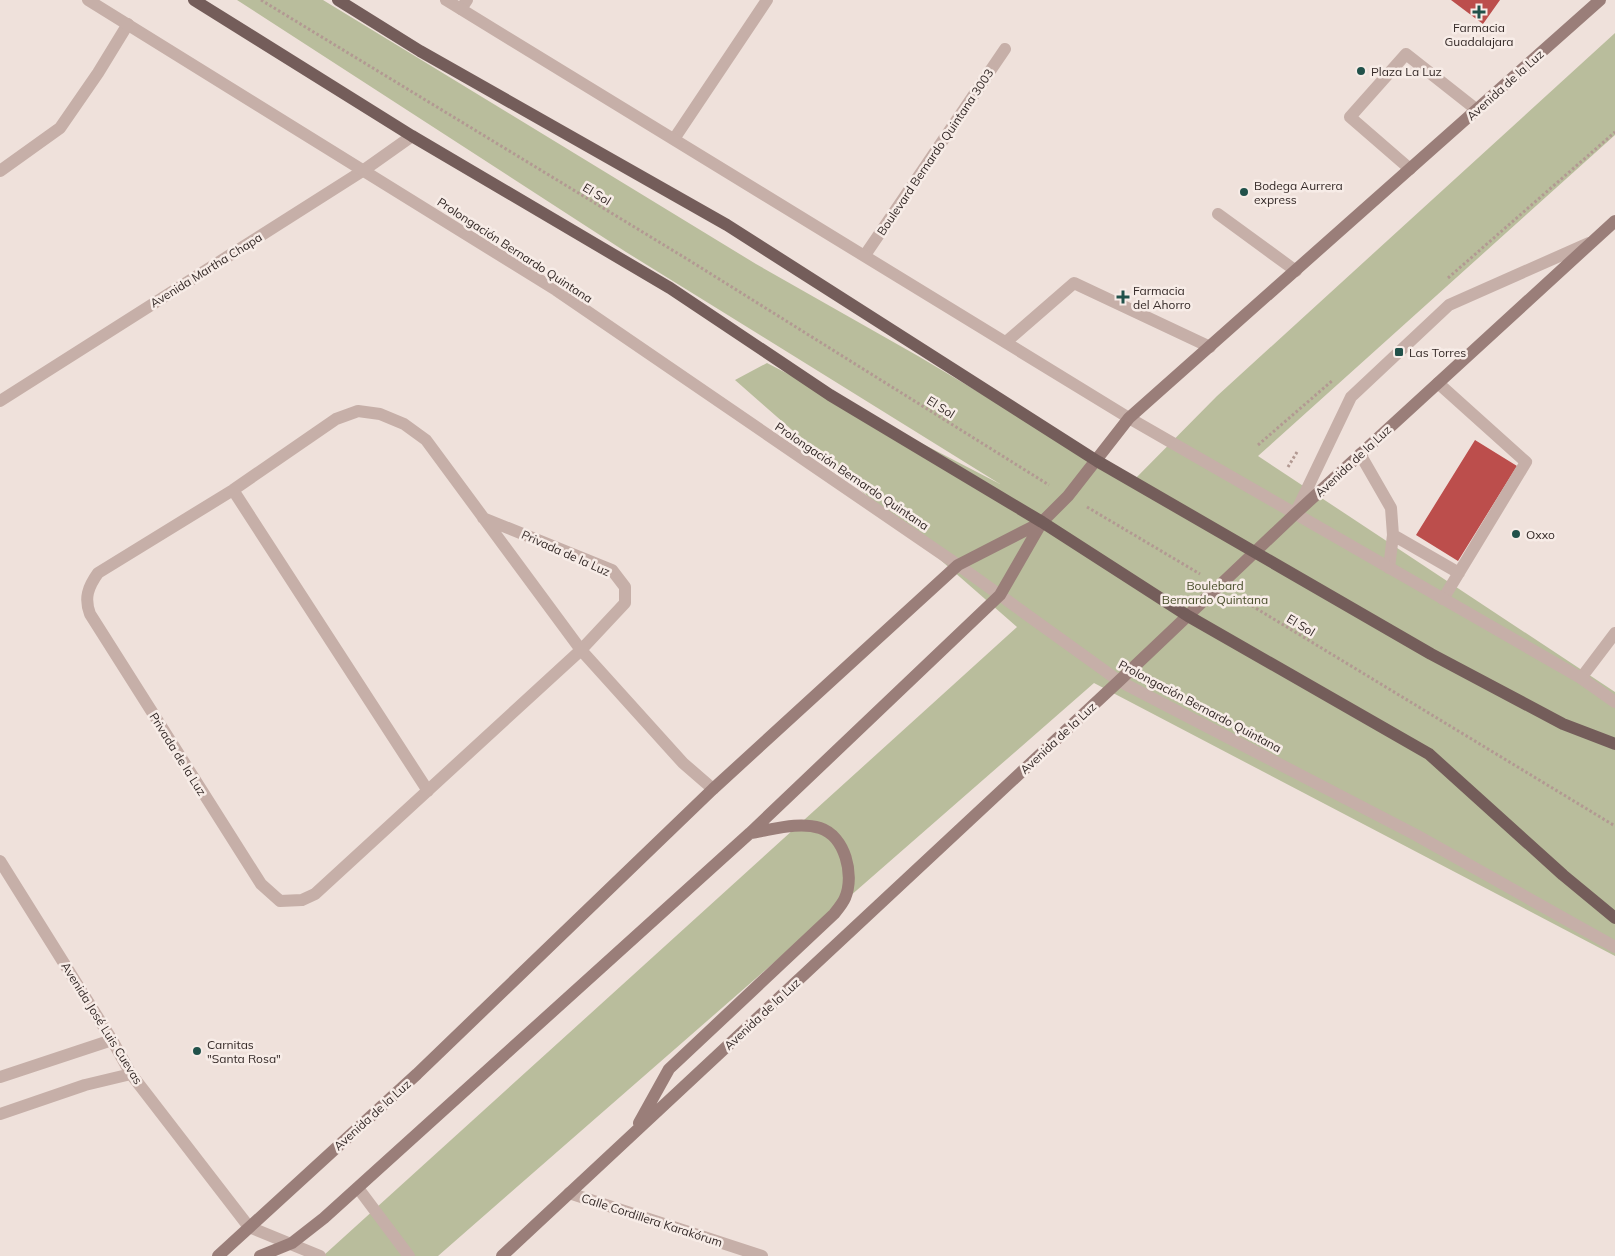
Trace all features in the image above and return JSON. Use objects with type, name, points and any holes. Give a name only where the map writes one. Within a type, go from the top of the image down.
[{"type":"main road","points":[[194,0],[412,136],[670,288],[830,395],[1042,522],[1188,616],[1429,754],[1563,876],[1615,918]]},
{"type":"main road","points":[[338,0],[420,51],[727,224],[1096,461],[1440,658],[1563,724],[1615,744]]},
{"type":"main road","name":"Avenida de la Luz","points":[[260,1256],[292,1243],[358,1188],[750,833],[1000,595],[1042,522],[1068,496],[1129,418],[1600,0]]},
{"type":"main road","name":"Avenida de la Luz","points":[[502,1256],[1119,681],[1254,552],[1615,221]]},
{"type":"main road","name":"Avenida de la Luz","points":[[218,1256],[417,1074],[713,789],[958,565],[1042,522]]},
{"type":"main road","points":[[633,1134],[669,1069],[834,914],[845,898],[850,881],[848,862],[834,836],[821,828],[804,826],[750,833]]},
{"type":"street","name":"Prolongación Bernardo Quintana","points":[[88,0],[556,290],[958,565],[1119,681],[1416,835],[1615,947]]},
{"type":"street","points":[[446,0],[464,4],[674,139],[1129,418],[1581,678],[1615,702]]},
{"type":"street","points":[[674,139],[767,0]]},
{"type":"street","points":[[0,171],[60,128],[98,74],[128,24]]},
{"type":"street","name":"Boulevard Bernardo Quintana 3003","points":[[865,256],[1005,49]]},
{"type":"street","points":[[1410,170],[1350,117],[1406,54],[1477,110]]},
{"type":"street","name":"Avenida Martha Chapa","points":[[0,401],[364,170],[412,136]]},
{"type":"street","points":[[1218,214],[1296,271]]},
{"type":"street","points":[[1295,514],[1351,398],[1449,304],[1591,242]]},
{"type":"street","points":[[1006,342],[1074,284],[1210,347]]},
{"type":"street","points":[[1438,383],[1526,462],[1444,599]]},
{"type":"street","name":"Privada de la Luz","points":[[483,518],[612,570],[625,587],[624,603],[581,650],[315,894],[302,900],[280,901],[261,884],[90,614],[86,604],[87,591],[98,573],[233,490],[336,419],[358,411],[380,414],[404,424],[426,440],[483,518],[581,650],[682,763],[713,789]]},
{"type":"street","points":[[1360,454],[1391,508],[1393,535],[1389,568]]},
{"type":"street","points":[[233,490],[428,791]]},
{"type":"street","points":[[1393,535],[1459,573]]},
{"type":"street","points":[[1581,678],[1615,633]]},
{"type":"street","name":"Avenida José Luis Cuevas","points":[[0,861],[112,1040],[131,1074],[249,1227]]},
{"type":"street","points":[[0,1077],[112,1040]]},
{"type":"street","points":[[0,1114],[85,1085],[131,1074]]},
{"type":"street","points":[[358,1188],[409,1256]]},
{"type":"street","name":"Calle Cordillera Karakórum","points":[[569,1193],[762,1256]]},
{"type":"street","points":[[249,1227],[320,1256]]},
{"type":"path","name":"El Sol","points":[[261,0],[687,259],[1068,496],[1615,826]]},
{"type":"green space","name":"Boulebard Bernardo Quintana","points":[[237,0],[323,0],[756,264],[918,356],[1131,483],[1217,396],[1615,33],[1615,135],[1258,456],[1615,692],[1615,956],[1094,683],[438,1256],[323,1256],[1017,627],[735,380],[767,363],[1000,484],[626,252]]},
{"type":"building","name":"Farmacia Guadalajara","points":[[1451,0],[1500,0],[1483,24]]},
{"type":"building","points":[[1475,440],[1517,466],[1458,561],[1416,535]]},
{"type":"place","name":"Farmacia Guadalajara","points":[[1479,12]]},
{"type":"place","name":"Plaza La Luz","points":[[1361,71]]},
{"type":"place","name":"Bodega Aurrera express","points":[[1244,192]]},
{"type":"place","name":"Farmacia del Ahorro","points":[[1123,297]]},
{"type":"place","name":"Las Torres","points":[[1399,352]]},
{"type":"place","name":"Oxxo","points":[[1516,534]]},
{"type":"place","name":"Carnitas \"Santa Rosa\"","points":[[197,1051]]}]
